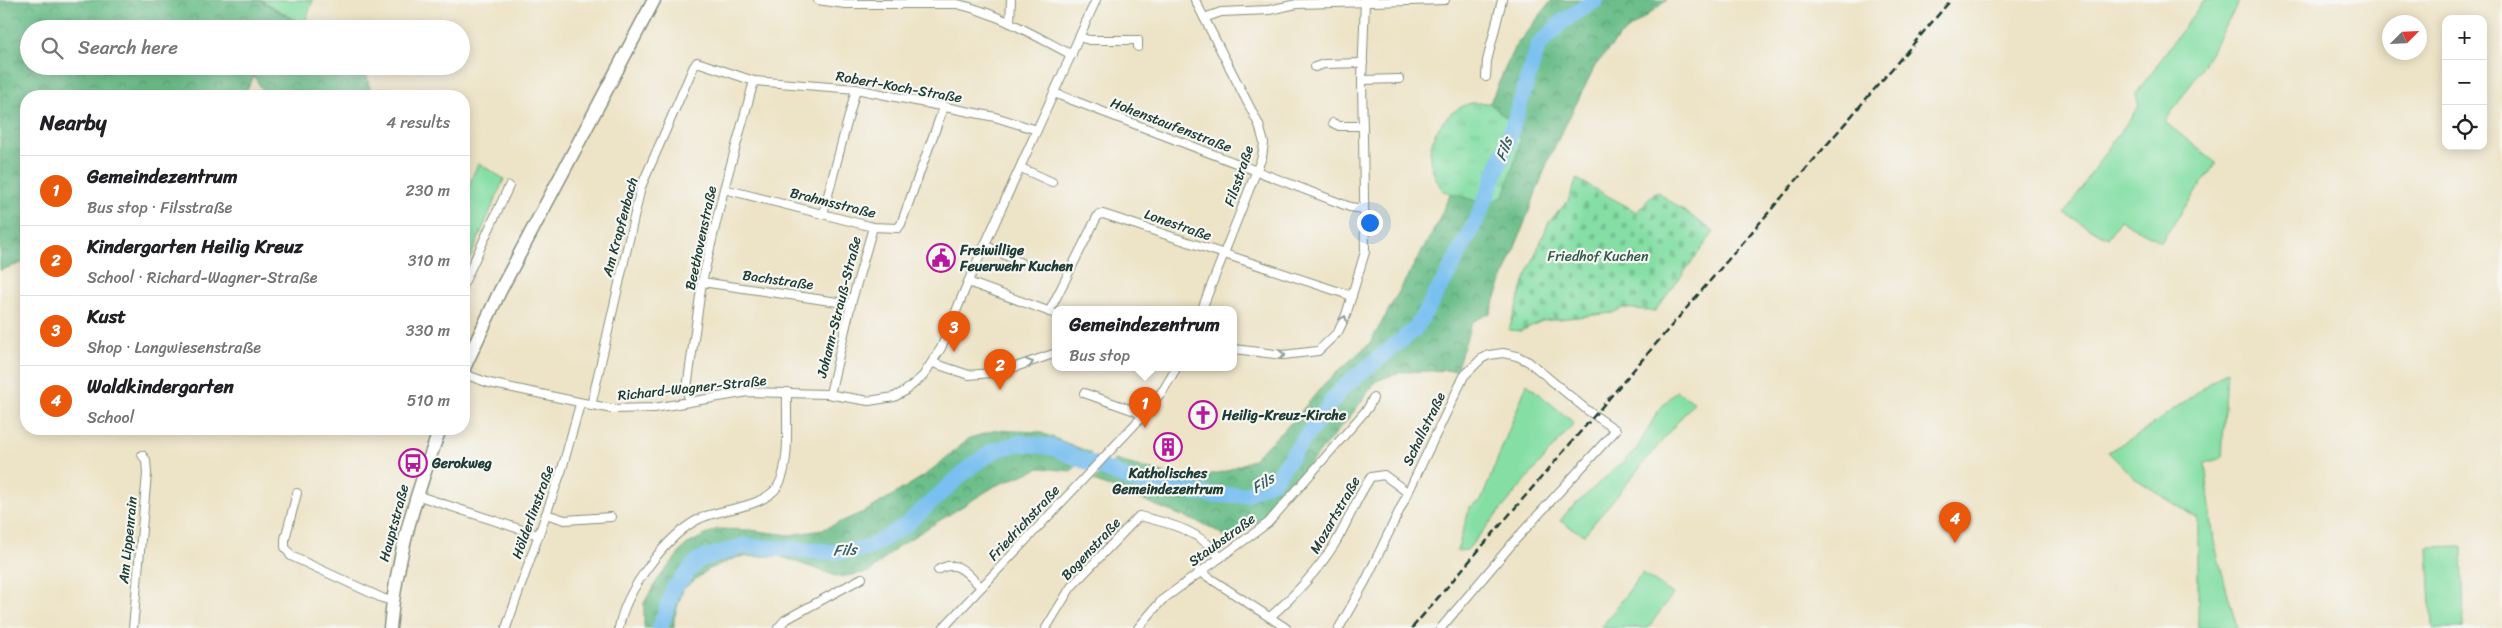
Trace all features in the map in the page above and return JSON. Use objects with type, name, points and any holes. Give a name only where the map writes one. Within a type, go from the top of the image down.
[{"type":"main road","points":[[470,355],[500,291],[654,0]]},
{"type":"main road","name":"Hauptstraße","points":[[390,628],[392,601],[403,544],[416,495],[438,435]]},
{"type":"street","points":[[818,0],[845,4],[908,2],[957,4],[975,8],[1010,23],[1072,54]]},
{"type":"street","points":[[1010,23],[1011,0]]},
{"type":"street","name":"Richard-Wagner-Straße","points":[[470,376],[489,383],[580,404],[628,410],[748,392],[830,394],[869,401],[894,397],[915,384],[933,362],[948,333],[984,245],[1021,168],[1096,0]]},
{"type":"street","name":"Filsstraße","points":[[1195,0],[1262,134],[1262,157],[1203,306]]},
{"type":"street","points":[[1269,0],[1269,10]]},
{"type":"street","points":[[1204,18],[1221,12],[1269,10],[1297,4],[1445,0]]},
{"type":"street","points":[[1486,78],[1487,61],[1502,0]]},
{"type":"street","points":[[1237,349],[1283,355],[1318,351],[1338,332],[1352,296],[1365,252],[1362,63],[1365,1]]},
{"type":"street","points":[[1079,37],[1089,40],[1138,40],[1138,47]]},
{"type":"street","name":"Robert-Koch-Straße","points":[[697,62],[754,81],[856,89],[995,117],[1037,130]]},
{"type":"street","name":"Am Krapfenbach","points":[[592,406],[641,187],[697,62]]},
{"type":"street","points":[[1316,67],[1324,64],[1362,63]]},
{"type":"street","points":[[1362,80],[1399,79]]},
{"type":"street","name":"Beethovenstraße","points":[[689,402],[688,388],[702,282],[724,189],[754,81]]},
{"type":"street","points":[[823,214],[856,89]]},
{"type":"street","name":"Hohenstaufenstraße","points":[[1054,93],[1256,172],[1350,207],[1364,209]]},
{"type":"street","name":"Brahmsstraße","points":[[724,189],[873,227],[898,228],[944,106]]},
{"type":"street","points":[[1333,123],[1339,126],[1363,126]]},
{"type":"street","points":[[1021,168],[1052,182]]},
{"type":"street","points":[[470,270],[508,186]]},
{"type":"street","name":"Lonestraße","points":[[1056,306],[1098,215],[1108,214],[1352,296]]},
{"type":"street","name":"Johann-Strauß-Straße","points":[[830,394],[851,304],[873,227]]},
{"type":"street","points":[[984,245],[1021,262]]},
{"type":"street","name":"Bachstraße","points":[[702,282],[851,304]]},
{"type":"street","points":[[968,282],[1052,313]]},
{"type":"street","name":"Schallstraße","points":[[1339,628],[1366,580],[1406,492],[1464,376],[1481,359],[1489,355],[1503,353],[1529,362],[1587,410],[1616,430],[1517,538],[1441,628]]},
{"type":"street","points":[[933,362],[947,370],[969,376],[1001,372],[1052,354]]},
{"type":"street","points":[[1084,393],[1135,411],[1142,416],[1174,371]]},
{"type":"street","points":[[619,628],[622,614],[653,559],[685,527],[701,518],[752,503],[766,496],[778,486],[785,467],[787,392]]},
{"type":"street","name":"Staubstraße","points":[[1138,628],[1162,600],[1199,571],[1268,523],[1368,408],[1374,398]]},
{"type":"street","name":"Hölderlinstraße","points":[[506,628],[562,469],[580,404]]},
{"type":"street","name":"Friedrichstraße","points":[[943,628],[1142,416]]},
{"type":"street","name":"Am Lippenrain","points":[[133,628],[146,474],[146,460],[142,455]]},
{"type":"street","name":"Mozartstraße","points":[[1270,617],[1297,593],[1335,544],[1371,477],[1379,474],[1384,475],[1406,492]]},
{"type":"street","points":[[297,493],[285,539],[285,547],[291,556],[392,601]]},
{"type":"street","points":[[416,495],[538,534]]},
{"type":"street","points":[[546,514],[566,520],[611,518]]},
{"type":"street","name":"Bogenstraße","points":[[1046,628],[1071,588],[1139,516],[1171,523],[1191,532],[1214,548],[1220,558]]},
{"type":"street","points":[[938,570],[947,565],[961,568],[981,587]]},
{"type":"street","points":[[1199,571],[1286,628]]},
{"type":"street","points":[[778,628],[785,620],[862,578]]},
{"type":"green space","points":[[0,0],[260,0],[293,20],[20,20],[20,75],[366,75],[370,90],[262,90],[254,76],[247,90],[20,90],[20,264],[0,270]]},
{"type":"green space","points":[[261,0],[313,0],[306,20],[295,20]]},
{"type":"green space","points":[[1552,0],[1667,0],[1619,37],[1595,66],[1550,156],[1490,313],[1472,322],[1456,370],[1400,372],[1376,381],[1355,410],[1265,517],[1231,540],[1210,527],[1094,481],[1115,460],[1185,479],[1223,472],[1252,460],[1293,421],[1325,383],[1370,343],[1437,224],[1514,48]]},
{"type":"green space","points":[[2204,0],[2240,0],[2200,70],[2165,122],[2216,163],[2161,242],[2120,220],[2107,238],[2065,214],[2099,161],[2139,106],[2136,94]]},
{"type":"green space","points":[[1472,103],[1489,103],[1511,122],[1521,140],[1504,196],[1487,204],[1443,191],[1435,175],[1430,158],[1433,140],[1442,123],[1456,110]]},
{"type":"green space","points":[[478,163],[504,179],[470,258],[470,183]]},
{"type":"green space","name":"Friedhof Kuchen","points":[[1577,179],[1637,212],[1656,191],[1714,232],[1655,311],[1623,308],[1612,313],[1542,321],[1521,331],[1509,330],[1525,279],[1549,222],[1568,201]]},
{"type":"green space","points":[[2227,371],[2222,458],[2205,463],[2214,542],[2237,628],[2198,628],[2198,519],[2133,477],[2108,452],[2142,432]]},
{"type":"green space","points":[[1527,384],[1574,423],[1467,550],[1457,551],[1470,507],[1481,501]]},
{"type":"green space","points":[[1676,391],[1694,402],[1584,535],[1560,521],[1568,511],[1636,450],[1658,411]]},
{"type":"green space","points":[[996,430],[1039,432],[1091,453],[1071,471],[1040,468],[995,486],[897,547],[870,572],[839,577],[779,556],[738,557],[709,569],[683,589],[674,618],[674,628],[644,628],[644,603],[658,579],[686,545],[717,529],[750,530],[789,535],[822,530],[868,510],[924,476],[970,438]]},
{"type":"green space","points":[[2462,546],[2464,628],[2432,628],[2428,547]]},
{"type":"green space","points":[[1642,573],[1673,594],[1648,628],[1601,628]]},
{"type":"waterway","name":"Fils","points":[[660,628],[674,588],[698,560],[743,546],[834,552],[867,549],[906,525],[971,466],[995,450],[1020,443],[1051,447],[1147,486],[1212,495],[1245,495],[1274,480],[1341,389],[1415,329],[1447,276],[1481,211],[1507,144],[1538,46],[1563,21],[1596,0]]},
{"type":"railway","points":[[1412,628],[1951,0]]},
{"type":"place","name":"Freiwillige Feuerwehr Kuchen","points":[[941,258]]},
{"type":"place","name":"Kust","points":[[954,352]]},
{"type":"place","name":"Kindergarten Heilig Kreuz","points":[[1000,390]]},
{"type":"place","name":"Heilig-Kreuz-Kirche","points":[[1203,415]]},
{"type":"place","name":"Gemeindezentrum","points":[[1145,428]]},
{"type":"place","name":"Katholisches Gemeindezentrum","points":[[1168,447]]},
{"type":"place","name":"Gerokweg","points":[[413,463]]},
{"type":"place","name":"Waldkindergarten","points":[[1955,543]]}]
